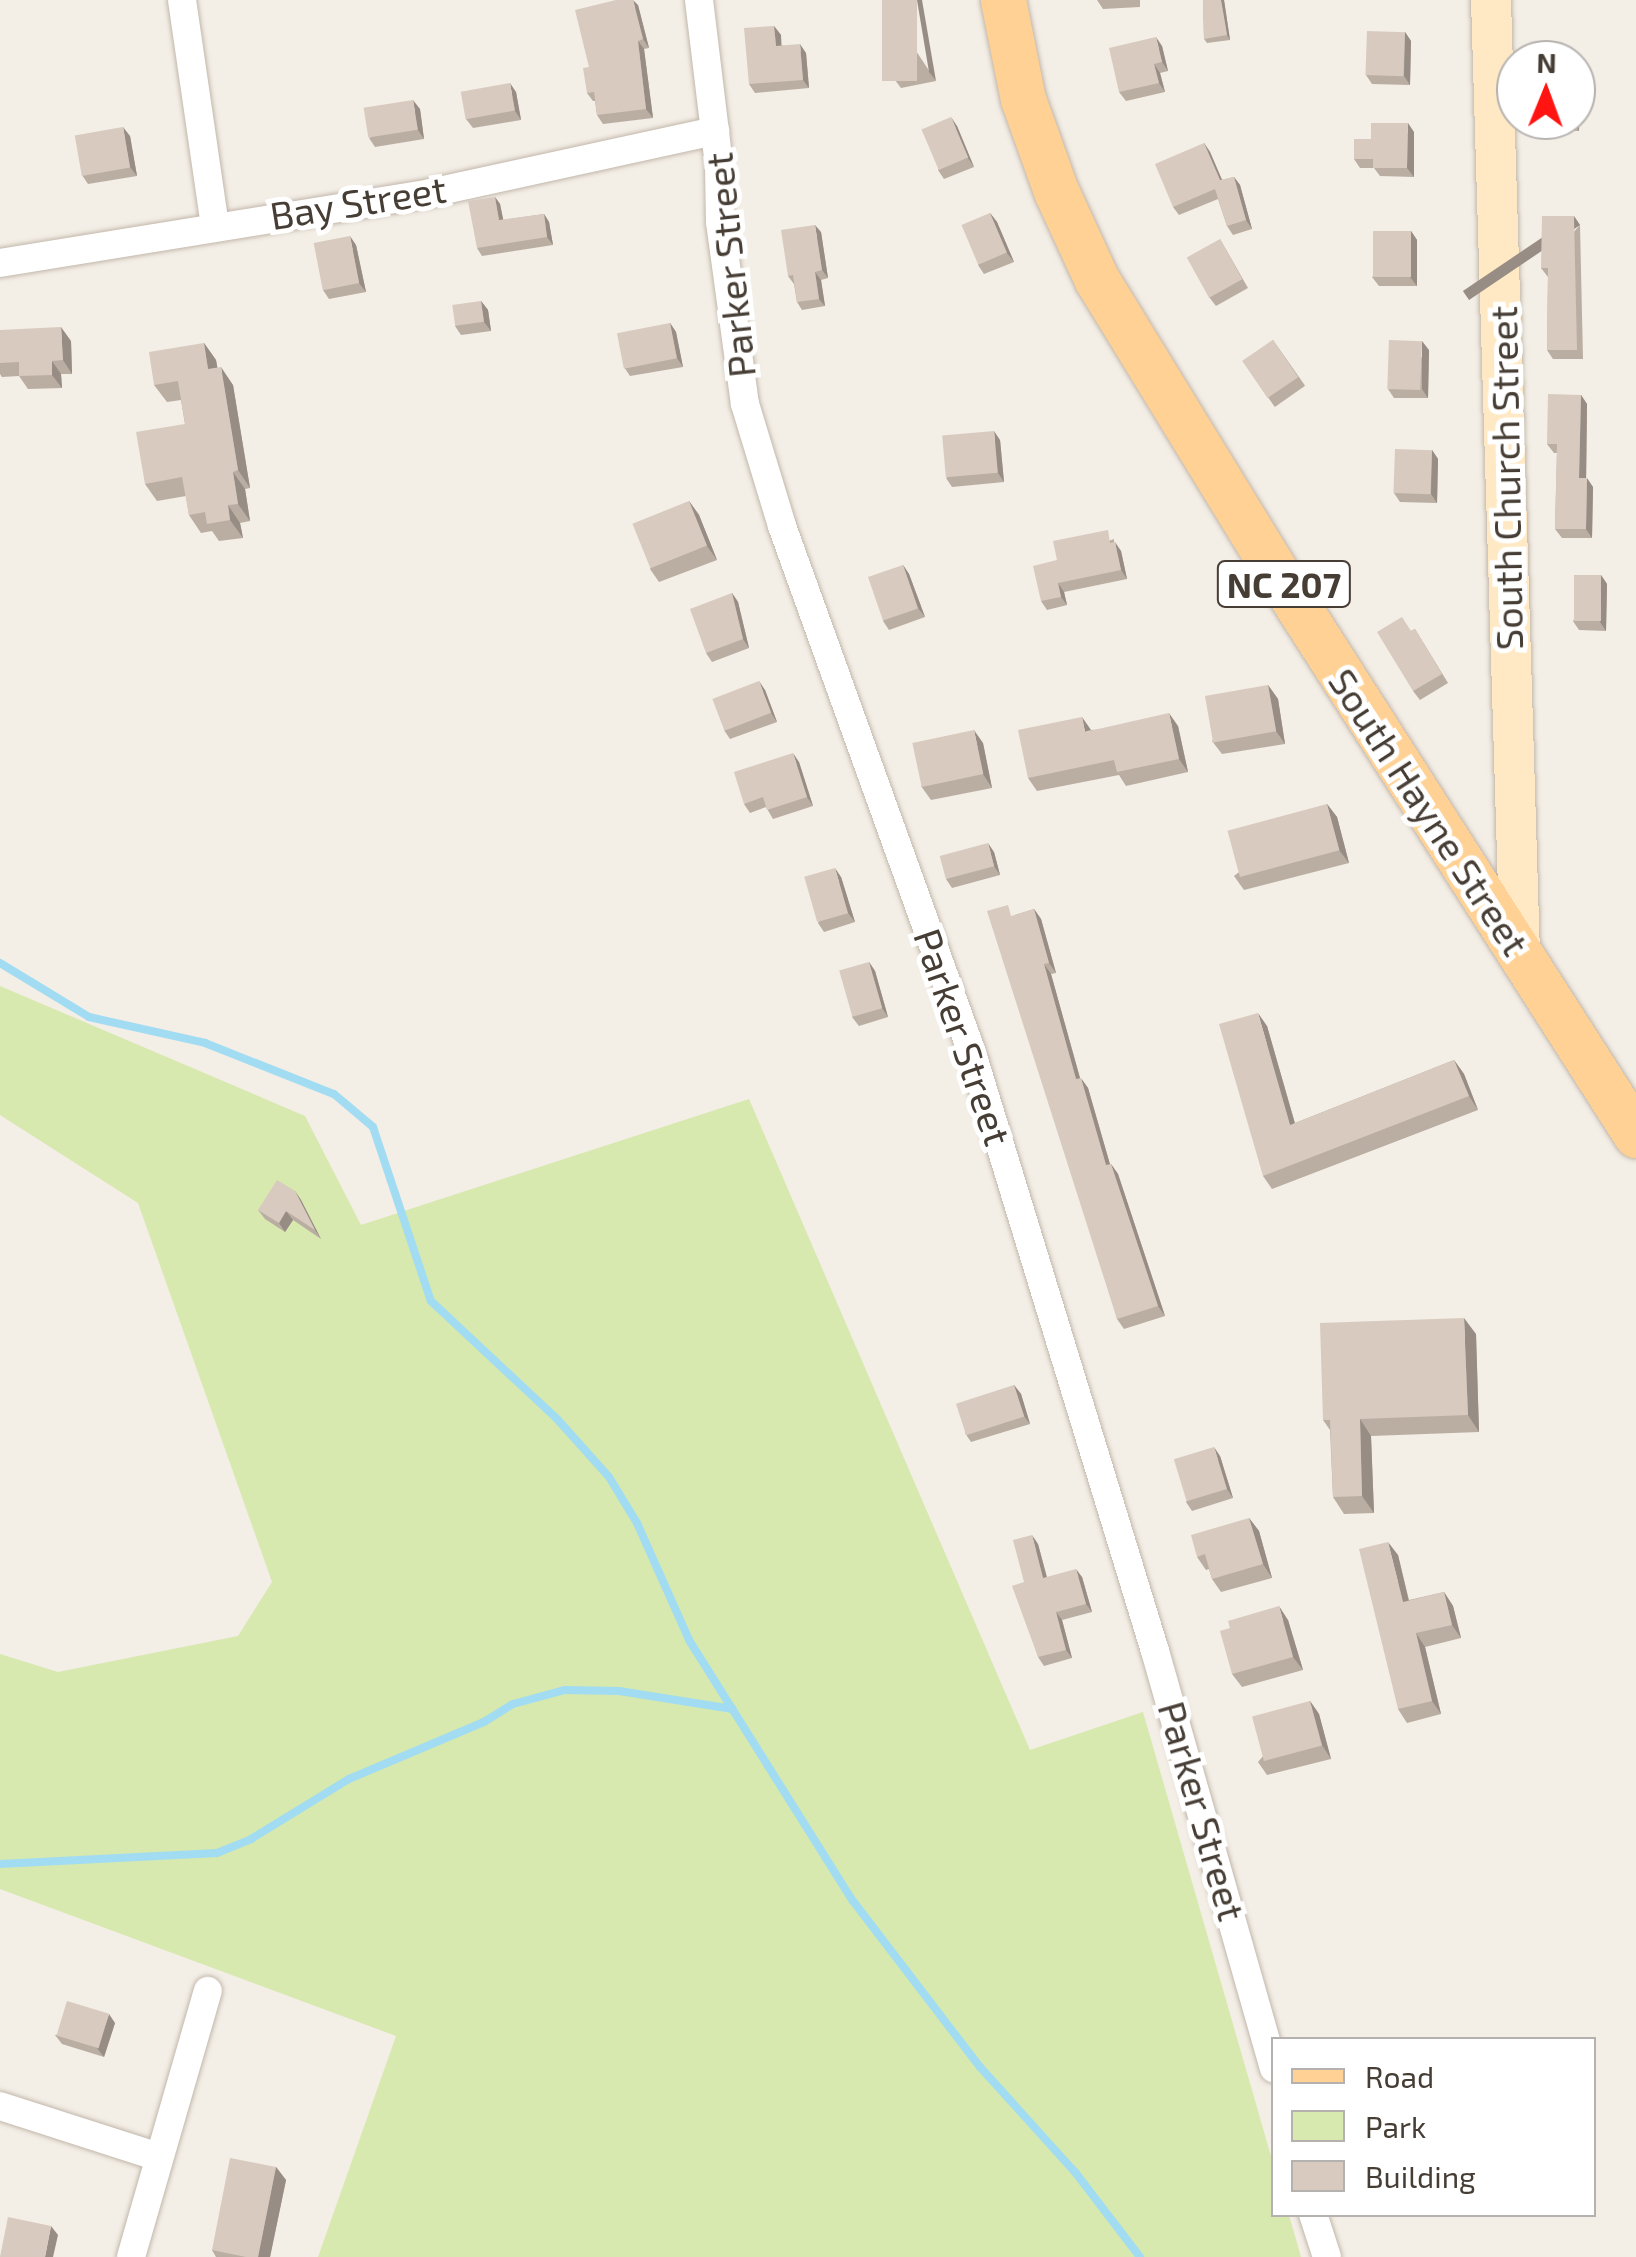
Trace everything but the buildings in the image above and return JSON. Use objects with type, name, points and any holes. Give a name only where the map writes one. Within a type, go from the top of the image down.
[{"type":"main road","name":"South Hayne Street","points":[[1002,0],[1024,99],[1056,191],[1096,280],[1636,1135]]},
{"type":"street","points":[[182,0],[215,227]]},
{"type":"street","name":"Parker Street","points":[[699,0],[715,130],[720,222],[745,404],[782,526],[970,1050],[1155,1650],[1271,2057]]},
{"type":"street","name":"South Church Street","points":[[1492,0],[1520,955]]},
{"type":"street","name":"Bay Street","points":[[0,263],[430,192],[715,130]]},
{"type":"street","points":[[131,2257],[208,1992]]},
{"type":"street","points":[[0,2106],[158,2157]]},
{"type":"street","points":[[1314,2217],[1328,2257]]},
{"type":"green space","points":[[0,986],[305,1116],[361,1225],[749,1099],[1030,1750],[1143,1712],[1271,2156],[1271,2217],[1290,2217],[1301,2257],[318,2257],[396,2036],[0,1889],[0,1654],[58,1672],[238,1636],[272,1582],[138,1203],[0,1115]]},
{"type":"waterway","points":[[0,963],[89,1017],[205,1043],[334,1094],[373,1127],[431,1301],[558,1420],[609,1477],[637,1523],[689,1640],[853,1901],[980,2067],[1075,2172],[1140,2257]]},
{"type":"waterway","points":[[0,1864],[217,1853],[251,1839],[349,1779],[484,1722],[513,1704],[565,1690],[619,1691],[733,1709]]}]
